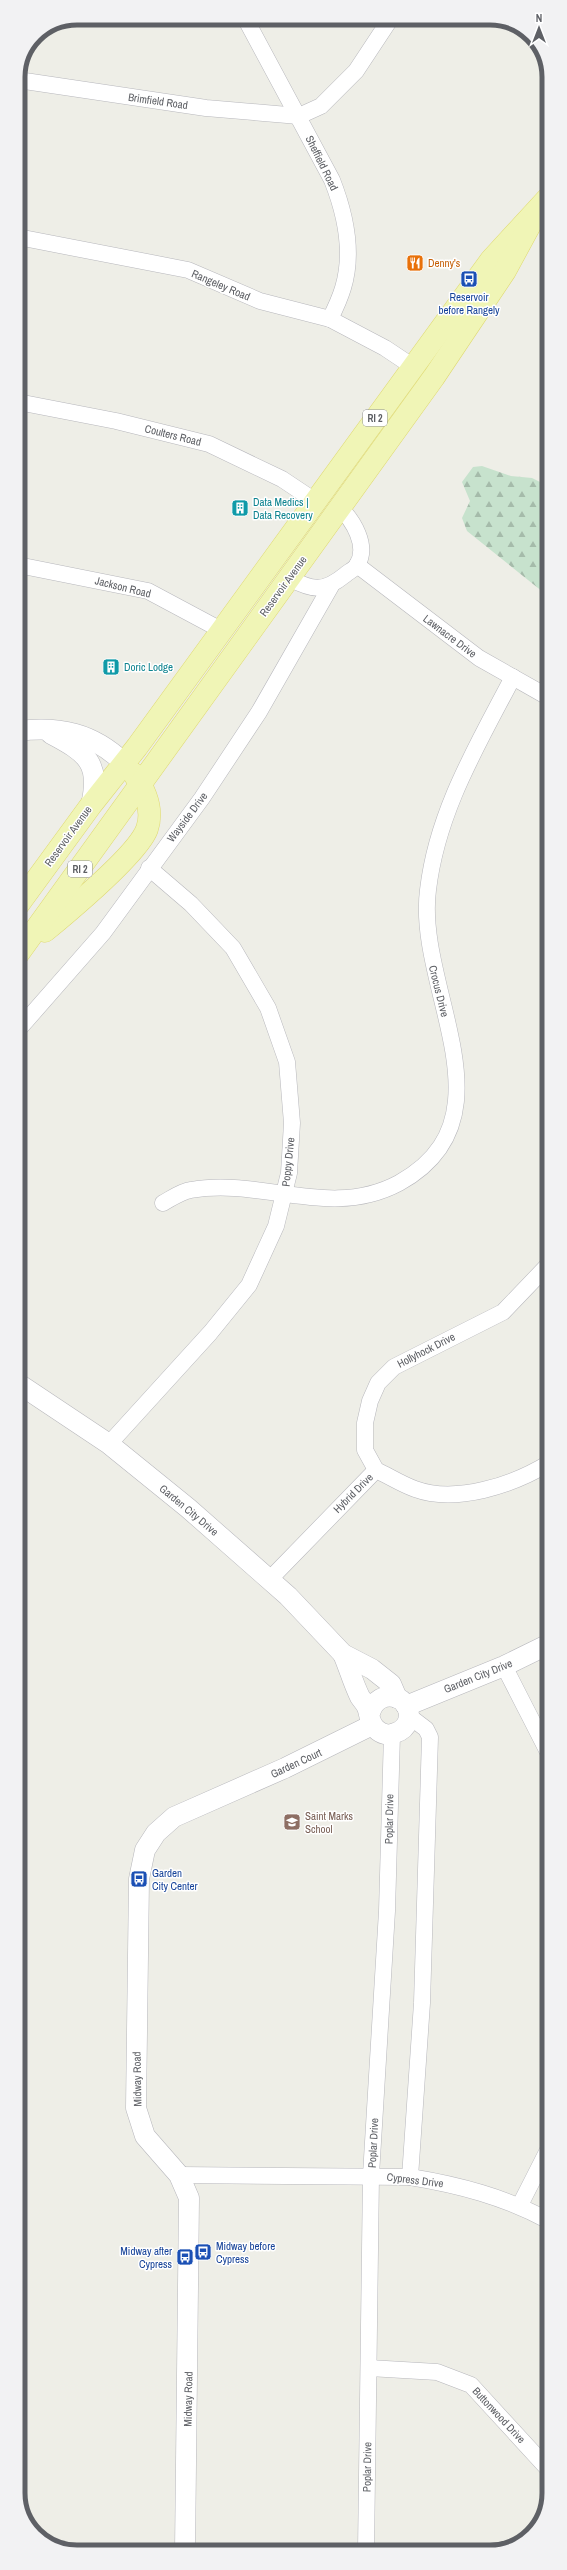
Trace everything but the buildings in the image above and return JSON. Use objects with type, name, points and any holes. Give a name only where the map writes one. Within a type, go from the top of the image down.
[{"type":"main road","name":"Reservoir Avenue","points":[[25,896],[221,630],[490,260],[542,205]]},
{"type":"main road","name":"Reservoir Avenue","points":[[25,944],[118,818],[140,783],[446,358],[505,271],[542,205]]},
{"type":"main road","points":[[25,948],[105,877],[131,851],[145,834],[149,812],[148,802],[140,783],[124,762]]},
{"type":"street","name":"Sheffield Road","points":[[249,25],[332,180],[346,227],[348,248],[344,287],[330,319]]},
{"type":"street","points":[[299,116],[321,106],[356,71],[386,25]]},
{"type":"street","name":"Brimfield Road","points":[[25,81],[206,108],[299,116]]},
{"type":"street","name":"Rangeley Road","points":[[25,238],[188,270],[260,301],[330,319],[385,348],[412,366]]},
{"type":"street","name":"Coulters Road","points":[[25,403],[116,421],[208,444],[282,479],[315,501]]},
{"type":"street","points":[[289,578],[305,586],[318,588],[331,586],[357,565],[360,552],[359,535],[353,522],[339,507]]},
{"type":"street","name":"Lawnacre Drive","points":[[357,565],[479,658],[542,694]]},
{"type":"street","name":"Jackson Road","points":[[25,566],[148,591],[221,630]]},
{"type":"street","name":"Wayside Drive","points":[[25,1022],[103,933],[149,868],[202,798],[259,712],[331,586]]},
{"type":"street","name":"Crocus Drive","points":[[162,1202],[189,1190],[221,1186],[284,1196],[344,1199],[378,1192],[399,1182],[423,1167],[440,1147],[450,1130],[457,1103],[458,1081],[454,1048],[428,948],[427,892],[435,845],[448,805],[513,677]]},
{"type":"street","points":[[25,730],[40,728],[68,730],[109,750],[124,762]]},
{"type":"street","points":[[40,728],[71,745],[85,756],[95,778],[91,806]]},
{"type":"street","name":"Poppy Drive","points":[[109,1444],[210,1333],[249,1285],[276,1226],[289,1173],[292,1123],[287,1062],[268,1008],[233,948],[191,904],[149,868]]},
{"type":"street","name":"Hollyhock Drive","points":[[376,1470],[365,1450],[365,1423],[370,1401],[378,1382],[394,1366],[503,1312],[542,1271]]},
{"type":"street","name":"Garden City Drive","points":[[25,1388],[109,1444],[188,1508],[270,1579],[344,1654],[372,1668],[391,1684],[404,1707],[404,1727],[392,1734]]},
{"type":"street","name":"Hybrid Drive","points":[[270,1579],[376,1470],[415,1489],[448,1493],[471,1493],[533,1472],[542,1467]]},
{"type":"street","name":"Garden City Drive","points":[[404,1707],[504,1666],[542,1647]]},
{"type":"street","name":"Garden City Drive","points":[[344,1654],[371,1719]]},
{"type":"street","points":[[504,1666],[542,1740]]},
{"type":"street","name":"Garden City Drive","points":[[371,1719],[375,1702],[380,1698],[387,1696],[404,1707]]},
{"type":"street","points":[[404,1707],[426,1729],[430,1737],[422,2003],[410,2177]]},
{"type":"street","points":[[371,1719],[382,1734],[392,1734]]},
{"type":"street","name":"Garden Court","points":[[218,1799],[371,1719]]},
{"type":"street","name":"Poplar Drive","points":[[366,2545],[371,2175],[387,1911],[392,1734]]},
{"type":"street","name":"Midway Road","points":[[185,2545],[189,2198],[179,2175],[145,2136],[136,2108],[139,1879],[146,1850],[156,1833],[174,1817],[218,1799]]},
{"type":"street","points":[[520,2205],[542,2162]]},
{"type":"street","name":"Cypress Drive","points":[[179,2175],[371,2175],[410,2177],[487,2194],[520,2205],[542,2217]]},
{"type":"street","name":"Buttonwood Drive","points":[[369,2368],[436,2372],[471,2385],[542,2462]]},
{"type":"green space","points":[[482,466],[511,476],[532,478],[542,483],[542,591],[467,531],[462,518],[470,501],[462,482],[473,467]]},
{"type":"place","name":"Denny's","points":[[415,263]]},
{"type":"place","name":"Reservoir before Rangely","points":[[469,279]]},
{"type":"place","name":"Data Medics | Data Recovery","points":[[240,508]]},
{"type":"place","name":"Doric Lodge","points":[[111,667]]},
{"type":"place","name":"Saint Marks School","points":[[292,1822]]},
{"type":"place","name":"Garden City Center","points":[[139,1879]]},
{"type":"place","name":"Midway before Cypress","points":[[203,2252]]},
{"type":"place","name":"Midway after Cypress","points":[[185,2257]]}]
